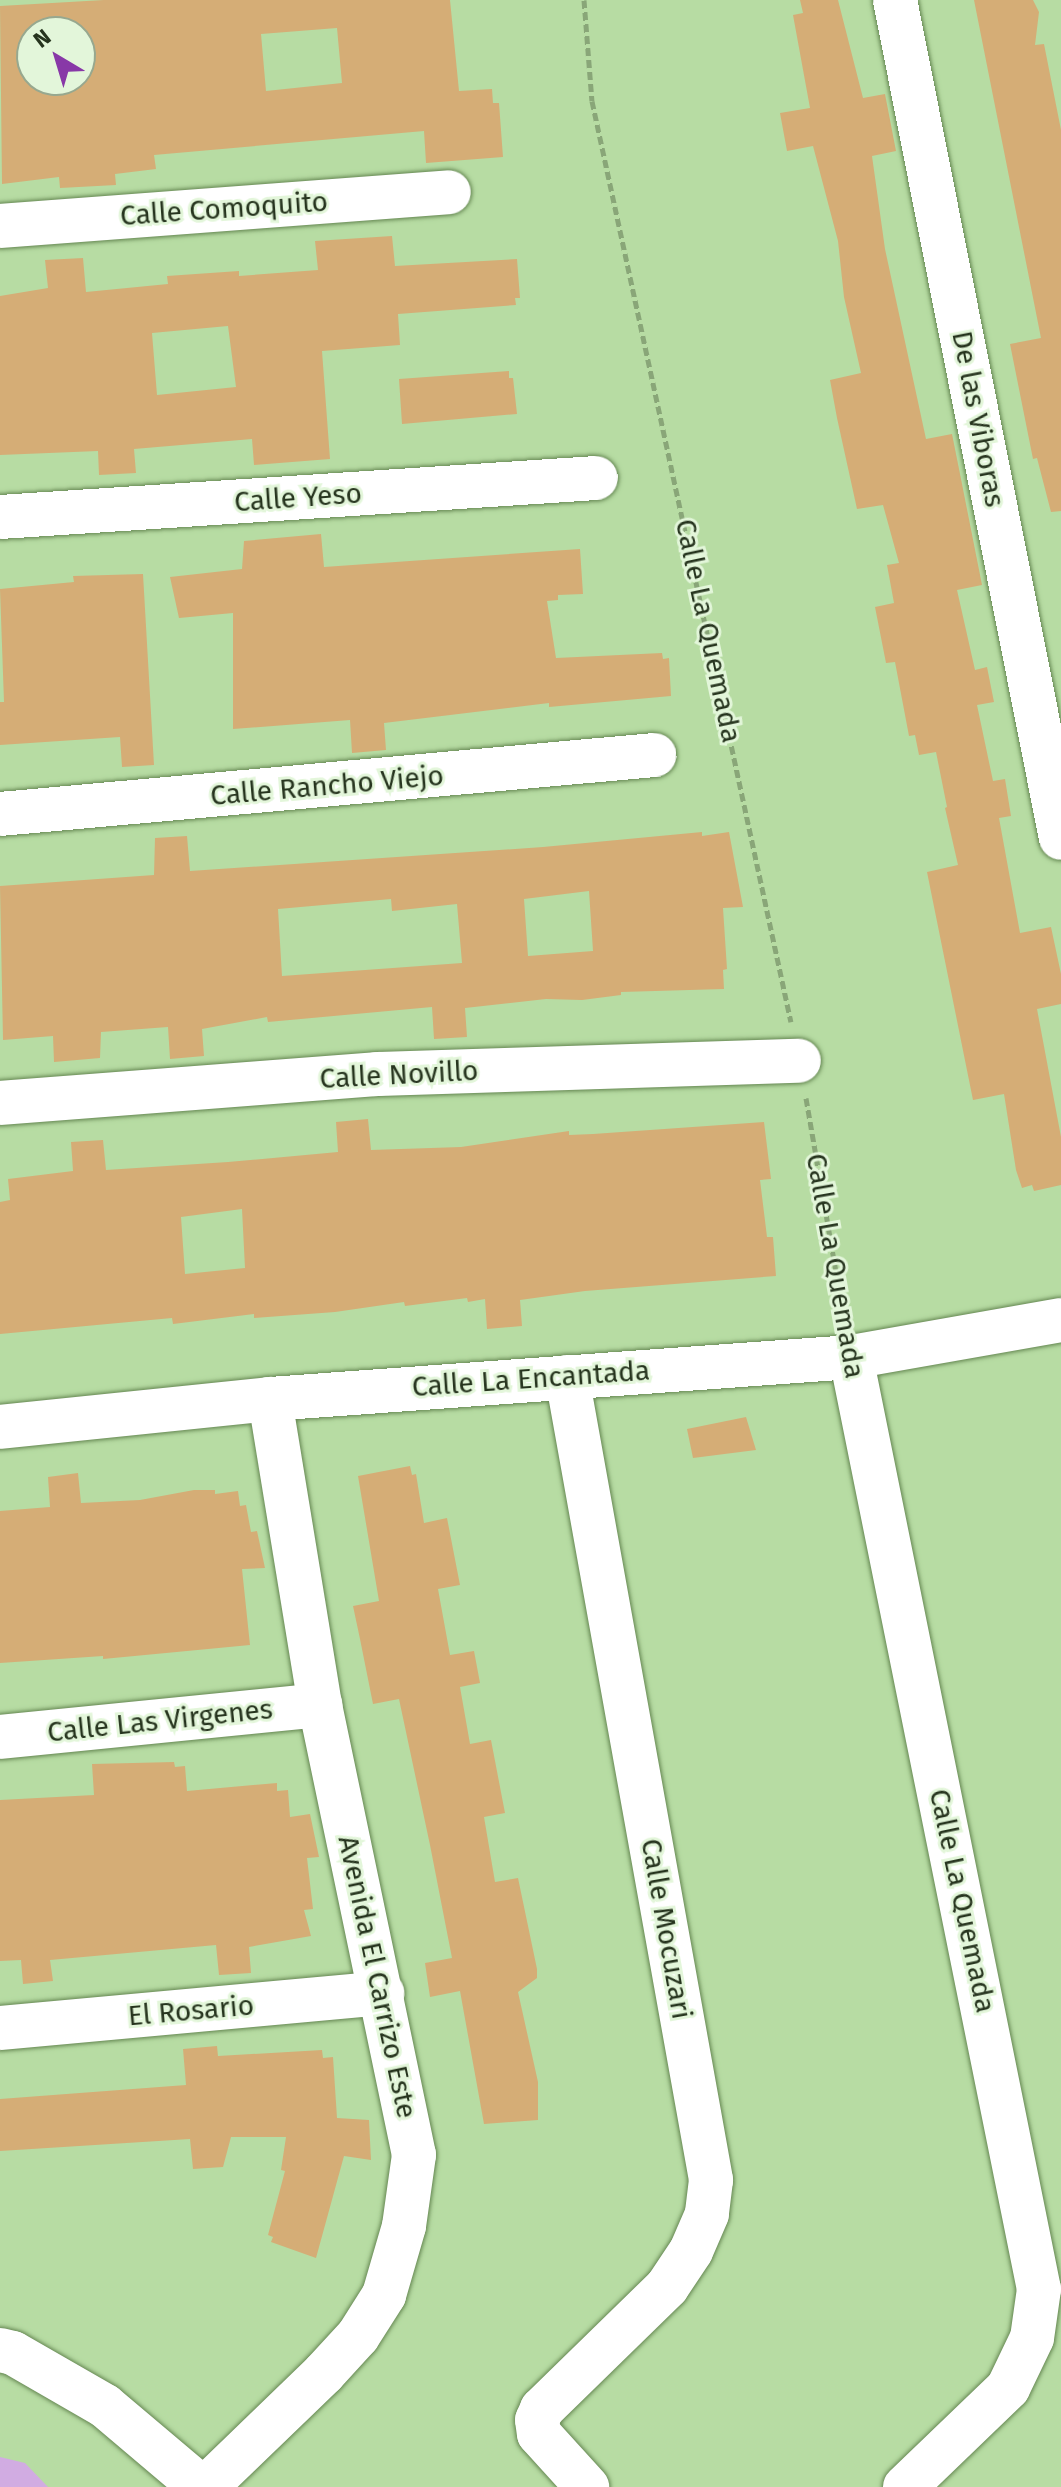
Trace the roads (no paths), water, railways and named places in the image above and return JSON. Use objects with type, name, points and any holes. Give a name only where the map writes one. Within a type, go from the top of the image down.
[{"type":"street","name":"De las Viboras","points":[[895,0],[1061,838]]},
{"type":"street","name":"Calle Comoquito","points":[[0,226],[449,192]]},
{"type":"street","name":"Calle Yeso","points":[[0,517],[596,478]]},
{"type":"street","name":"Calle Rancho Viejo","points":[[0,814],[654,755]]},
{"type":"street","name":"Calle Novillo","points":[[0,1103],[377,1074],[799,1061]]},
{"type":"street","name":"Calle La Encantada","points":[[0,1427],[270,1399],[851,1357],[1061,1320]]},
{"type":"street","name":"Calle La Quemada","points":[[851,1357],[1039,2289],[1032,2338],[1008,2388],[905,2487]]},
{"type":"street","name":"Calle Mocuzari","points":[[567,1377],[711,2180],[707,2214],[691,2251],[667,2287],[542,2409],[537,2420],[539,2434],[587,2487]]},
{"type":"street","name":"Avenida El Carrizo Este","points":[[203,2487],[306,2392],[358,2336],[384,2295],[404,2226],[414,2155],[320,1705],[270,1399]]},
{"type":"street","name":"Calle Las Virgenes","points":[[0,1737],[320,1705]]},
{"type":"street","name":"El Rosario","points":[[0,2028],[382,1993]]},
{"type":"street","points":[[0,2350],[13,2353],[105,2406],[203,2487]]}]
